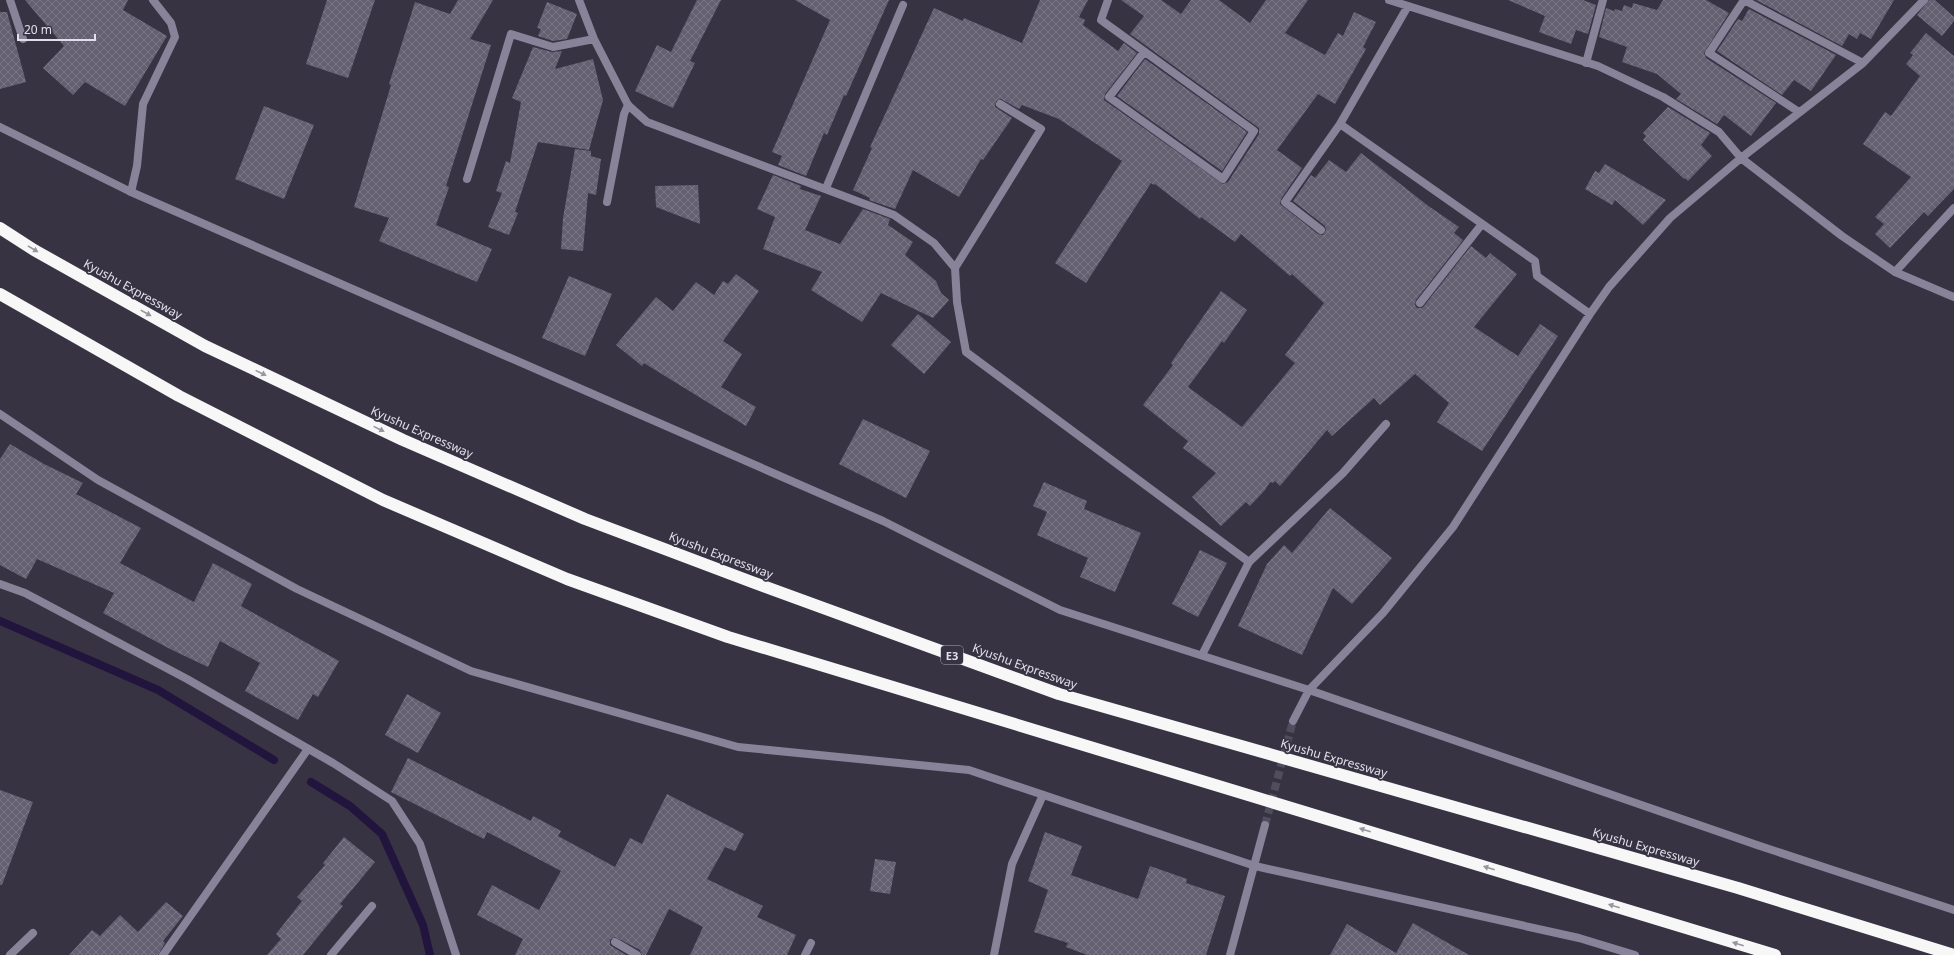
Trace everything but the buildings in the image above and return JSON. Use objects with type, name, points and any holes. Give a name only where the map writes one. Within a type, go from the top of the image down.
[{"type":"highway","name":"Kyushu Expressway","points":[[0,228],[34,250],[205,346],[403,440],[585,519],[752,582],[1059,694],[1738,888],[1954,955]]},
{"type":"highway","points":[[0,294],[179,396],[383,500],[567,579],[728,636],[1775,955]]},
{"type":"street","points":[[10,0],[23,39]]},
{"type":"street","points":[[131,192],[137,166],[144,104],[175,37],[171,23],[153,0]]},
{"type":"street","points":[[579,0],[594,39],[628,105],[647,122],[826,188],[894,215],[934,243],[955,268]]},
{"type":"street","points":[[1108,0],[1101,20],[1254,131],[1223,179],[1109,97],[1144,52]]},
{"type":"street","points":[[1389,0],[1598,66],[1669,101],[1719,132],[1741,158],[1813,215],[1895,272],[1954,297]]},
{"type":"street","points":[[1586,63],[1603,0]]},
{"type":"street","points":[[1799,112],[1709,53],[1744,0],[1862,63]]},
{"type":"street","points":[[1293,721],[1308,690],[1383,613],[1453,526],[1609,287],[1670,218],[1741,158],[1862,63],[1924,0]]},
{"type":"street","points":[[826,188],[903,6]]},
{"type":"street","points":[[1321,230],[1285,202],[1340,124],[1408,6]]},
{"type":"street","points":[[467,179],[511,34],[553,47],[594,39]]},
{"type":"street","points":[[1000,104],[1041,129],[955,268],[957,302],[966,352],[1248,562]]},
{"type":"street","points":[[607,202],[624,114],[628,105]]},
{"type":"street","points":[[1340,124],[1535,262],[1537,276],[1590,314]]},
{"type":"street","points":[[0,127],[131,192],[883,521],[1060,610],[1308,690],[1757,846],[1954,910]]},
{"type":"street","points":[[1895,272],[1954,208]]},
{"type":"street","points":[[1420,303],[1482,224]]},
{"type":"street","points":[[0,414],[98,480],[290,586],[470,671],[738,747],[969,770],[1255,866],[1579,938],[1635,955]]},
{"type":"street","points":[[1202,655],[1248,562],[1343,473],[1386,424]]},
{"type":"street","points":[[0,584],[25,593],[180,675],[308,749],[392,801],[420,844],[456,955]]},
{"type":"street","points":[[163,955],[308,749]]},
{"type":"street","points":[[994,955],[1012,864],[1044,795]]},
{"type":"street","points":[[1230,955],[1265,825]]},
{"type":"street","points":[[335,953],[372,906]]},
{"type":"street","points":[[10,955],[32,933]]},
{"type":"street","points":[[615,942],[637,955]]},
{"type":"street","points":[[806,955],[811,943]]},
{"type":"waterway","points":[[0,621],[158,690],[274,760]]},
{"type":"waterway","points":[[311,782],[350,806],[382,834],[423,925],[430,955]]},
{"type":"tunnel","points":[[1265,825],[1293,721]]}]
